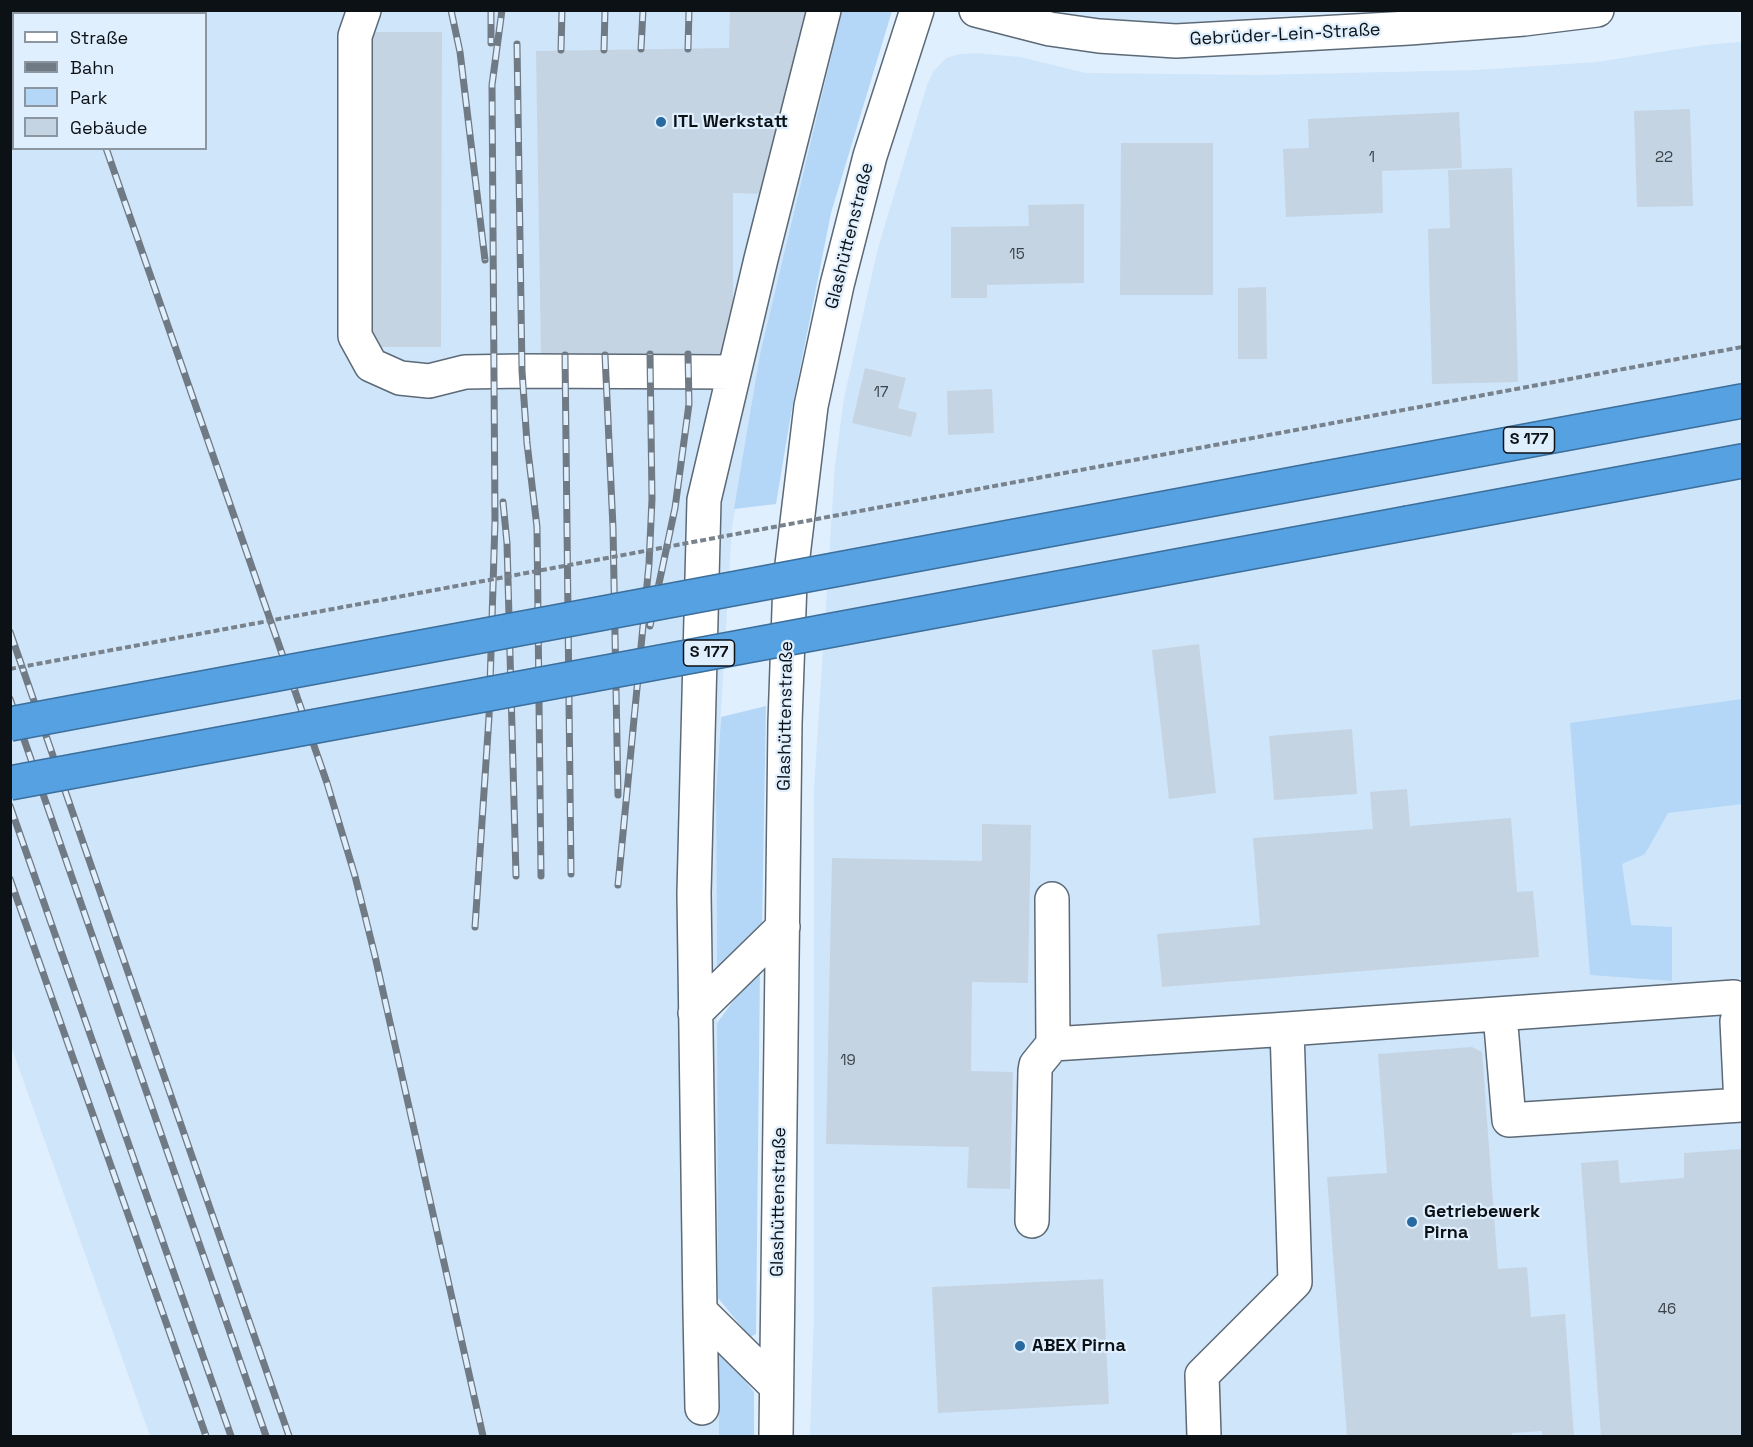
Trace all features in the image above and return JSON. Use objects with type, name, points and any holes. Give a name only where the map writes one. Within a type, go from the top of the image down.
[{"type":"highway","name":"S 177","points":[[10,724],[1743,400]]},
{"type":"highway","name":"S 177","points":[[10,783],[1743,461]]},
{"type":"street","points":[[364,10],[355,36],[355,336],[371,365],[400,378],[429,381],[465,372],[522,370],[734,372]]},
{"type":"street","points":[[702,1408],[694,893],[704,500],[824,10]]},
{"type":"street","name":"Glashüttenstraße","points":[[776,1437],[785,723],[790,581],[812,406],[837,285],[870,156],[917,10]]},
{"type":"street","name":"Gebrüder-Lein-Straße","points":[[976,10],[1050,29],[1100,36],[1176,41],[1409,28],[1524,19],[1597,10]]},
{"type":"street","points":[[1032,1221],[1035,1071],[1036,1065],[1053,1044],[1052,899]]},
{"type":"street","points":[[695,1013],[783,927]]},
{"type":"street","points":[[1053,1044],[1500,1014],[1736,1009],[1742,1105],[1509,1120],[1500,1014]]},
{"type":"street","points":[[1204,1437],[1202,1375],[1295,1282],[1287,1029]]},
{"type":"street","points":[[700,1311],[776,1386]]},
{"type":"path","points":[[10,669],[1743,347]]},
{"type":"shaded area","points":[[10,11],[842,11],[760,354],[732,528],[716,793],[719,1436],[150,1436],[11,1046]]},
{"type":"shaded area","points":[[1054,11],[1368,11],[1177,23],[1091,18]]},
{"type":"shaded area","points":[[1742,43],[1742,1436],[810,1436],[814,1313],[814,789],[835,465],[844,398],[878,248],[927,85],[933,72],[946,58],[976,53],[1020,57],[1086,73],[1257,75],[1477,70],[1597,62]]},
{"type":"green space","points":[[842,11],[892,11],[831,213],[791,414],[776,504],[734,509],[760,354]]},
{"type":"green space","points":[[1742,699],[1742,804],[1668,813],[1645,854],[1622,864],[1631,925],[1672,927],[1672,981],[1590,975],[1570,723]]},
{"type":"green space","points":[[766,706],[762,928],[717,976],[716,793],[721,717]]},
{"type":"green space","points":[[756,970],[760,970],[756,1334],[750,1337],[718,1298],[717,1023]]},
{"type":"green space","points":[[718,1355],[725,1355],[754,1392],[754,1436],[719,1436]]},
{"type":"building","name":"ITL Werkstatt","points":[[730,10],[817,10],[765,194],[733,193],[733,353],[541,356],[536,51],[729,48]]},
{"type":"building","points":[[368,32],[442,32],[441,347],[368,347]]},
{"type":"building","points":[[1690,109],[1693,206],[1637,207],[1634,111]]},
{"type":"building","points":[[1459,112],[1462,168],[1382,171],[1383,213],[1286,217],[1283,149],[1309,148],[1308,119]]},
{"type":"building","points":[[1121,143],[1213,143],[1213,295],[1120,295]]},
{"type":"building","points":[[1512,168],[1518,382],[1432,384],[1428,229],[1450,228],[1448,170]]},
{"type":"building","points":[[1084,204],[1084,283],[987,285],[987,298],[951,298],[951,227],[1029,226],[1028,205]]},
{"type":"building","points":[[1266,287],[1267,359],[1238,359],[1238,288]]},
{"type":"building","points":[[865,368],[906,378],[898,408],[917,413],[911,437],[852,423]]},
{"type":"building","points":[[992,389],[994,433],[948,435],[947,391]]},
{"type":"building","points":[[1199,644],[1216,793],[1169,799],[1152,650]]},
{"type":"building","points":[[1352,729],[1357,794],[1274,800],[1269,736]]},
{"type":"building","points":[[1407,789],[1410,826],[1511,818],[1517,892],[1533,891],[1539,957],[1162,987],[1157,934],[1260,925],[1253,838],[1373,829],[1370,792]]},
{"type":"building","points":[[982,824],[1031,825],[1028,983],[972,982],[971,1071],[1013,1072],[1010,1189],[967,1188],[969,1147],[826,1144],[832,858],[982,861]]},
{"type":"building","name":"Getriebewerk Pirna","points":[[1472,1047],[1482,1052],[1498,1269],[1527,1267],[1531,1317],[1565,1314],[1574,1436],[1542,1436],[1542,1431],[1512,1433],[1512,1436],[1347,1436],[1327,1177],[1387,1173],[1378,1054]]},
{"type":"building","name":"Getriebewerk Pirna","points":[[1742,1149],[1742,1436],[1601,1436],[1581,1163],[1618,1160],[1620,1183],[1684,1178],[1684,1153]]},
{"type":"building","name":"ABEX Pirna","points":[[1103,1279],[1109,1404],[938,1413],[932,1287]]},
{"type":"railway","points":[[451,10],[460,52],[485,260]]},
{"type":"railway","points":[[491,10],[491,43]]},
{"type":"railway","points":[[475,927],[489,717],[495,521],[492,85],[502,10]]},
{"type":"railway","points":[[561,50],[562,10]]},
{"type":"railway","points":[[604,50],[605,10]]},
{"type":"railway","points":[[641,49],[643,10]]},
{"type":"railway","points":[[688,49],[689,10]]},
{"type":"railway","points":[[517,44],[522,371],[527,443],[537,527],[541,876]]},
{"type":"railway","points":[[107,150],[327,783],[355,876],[483,1436]]},
{"type":"railway","points":[[618,885],[649,564],[652,499],[650,354]]},
{"type":"railway","points":[[650,626],[675,508],[689,404],[688,354]]},
{"type":"railway","points":[[565,355],[571,874]]},
{"type":"railway","points":[[605,355],[613,528],[618,795]]},
{"type":"railway","points":[[503,502],[507,543],[516,876]]},
{"type":"railway","points":[[10,632],[289,1436]]},
{"type":"railway","points":[[10,699],[266,1436]]},
{"type":"railway","points":[[10,806],[231,1436]]},
{"type":"railway","points":[[10,879],[206,1436]]},
{"type":"place","name":"ITL Werkstatt","points":[[661,122]]},
{"type":"place","name":"Getriebewerk Pirna","points":[[1412,1222]]},
{"type":"place","name":"ABEX Pirna","points":[[1020,1346]]}]
